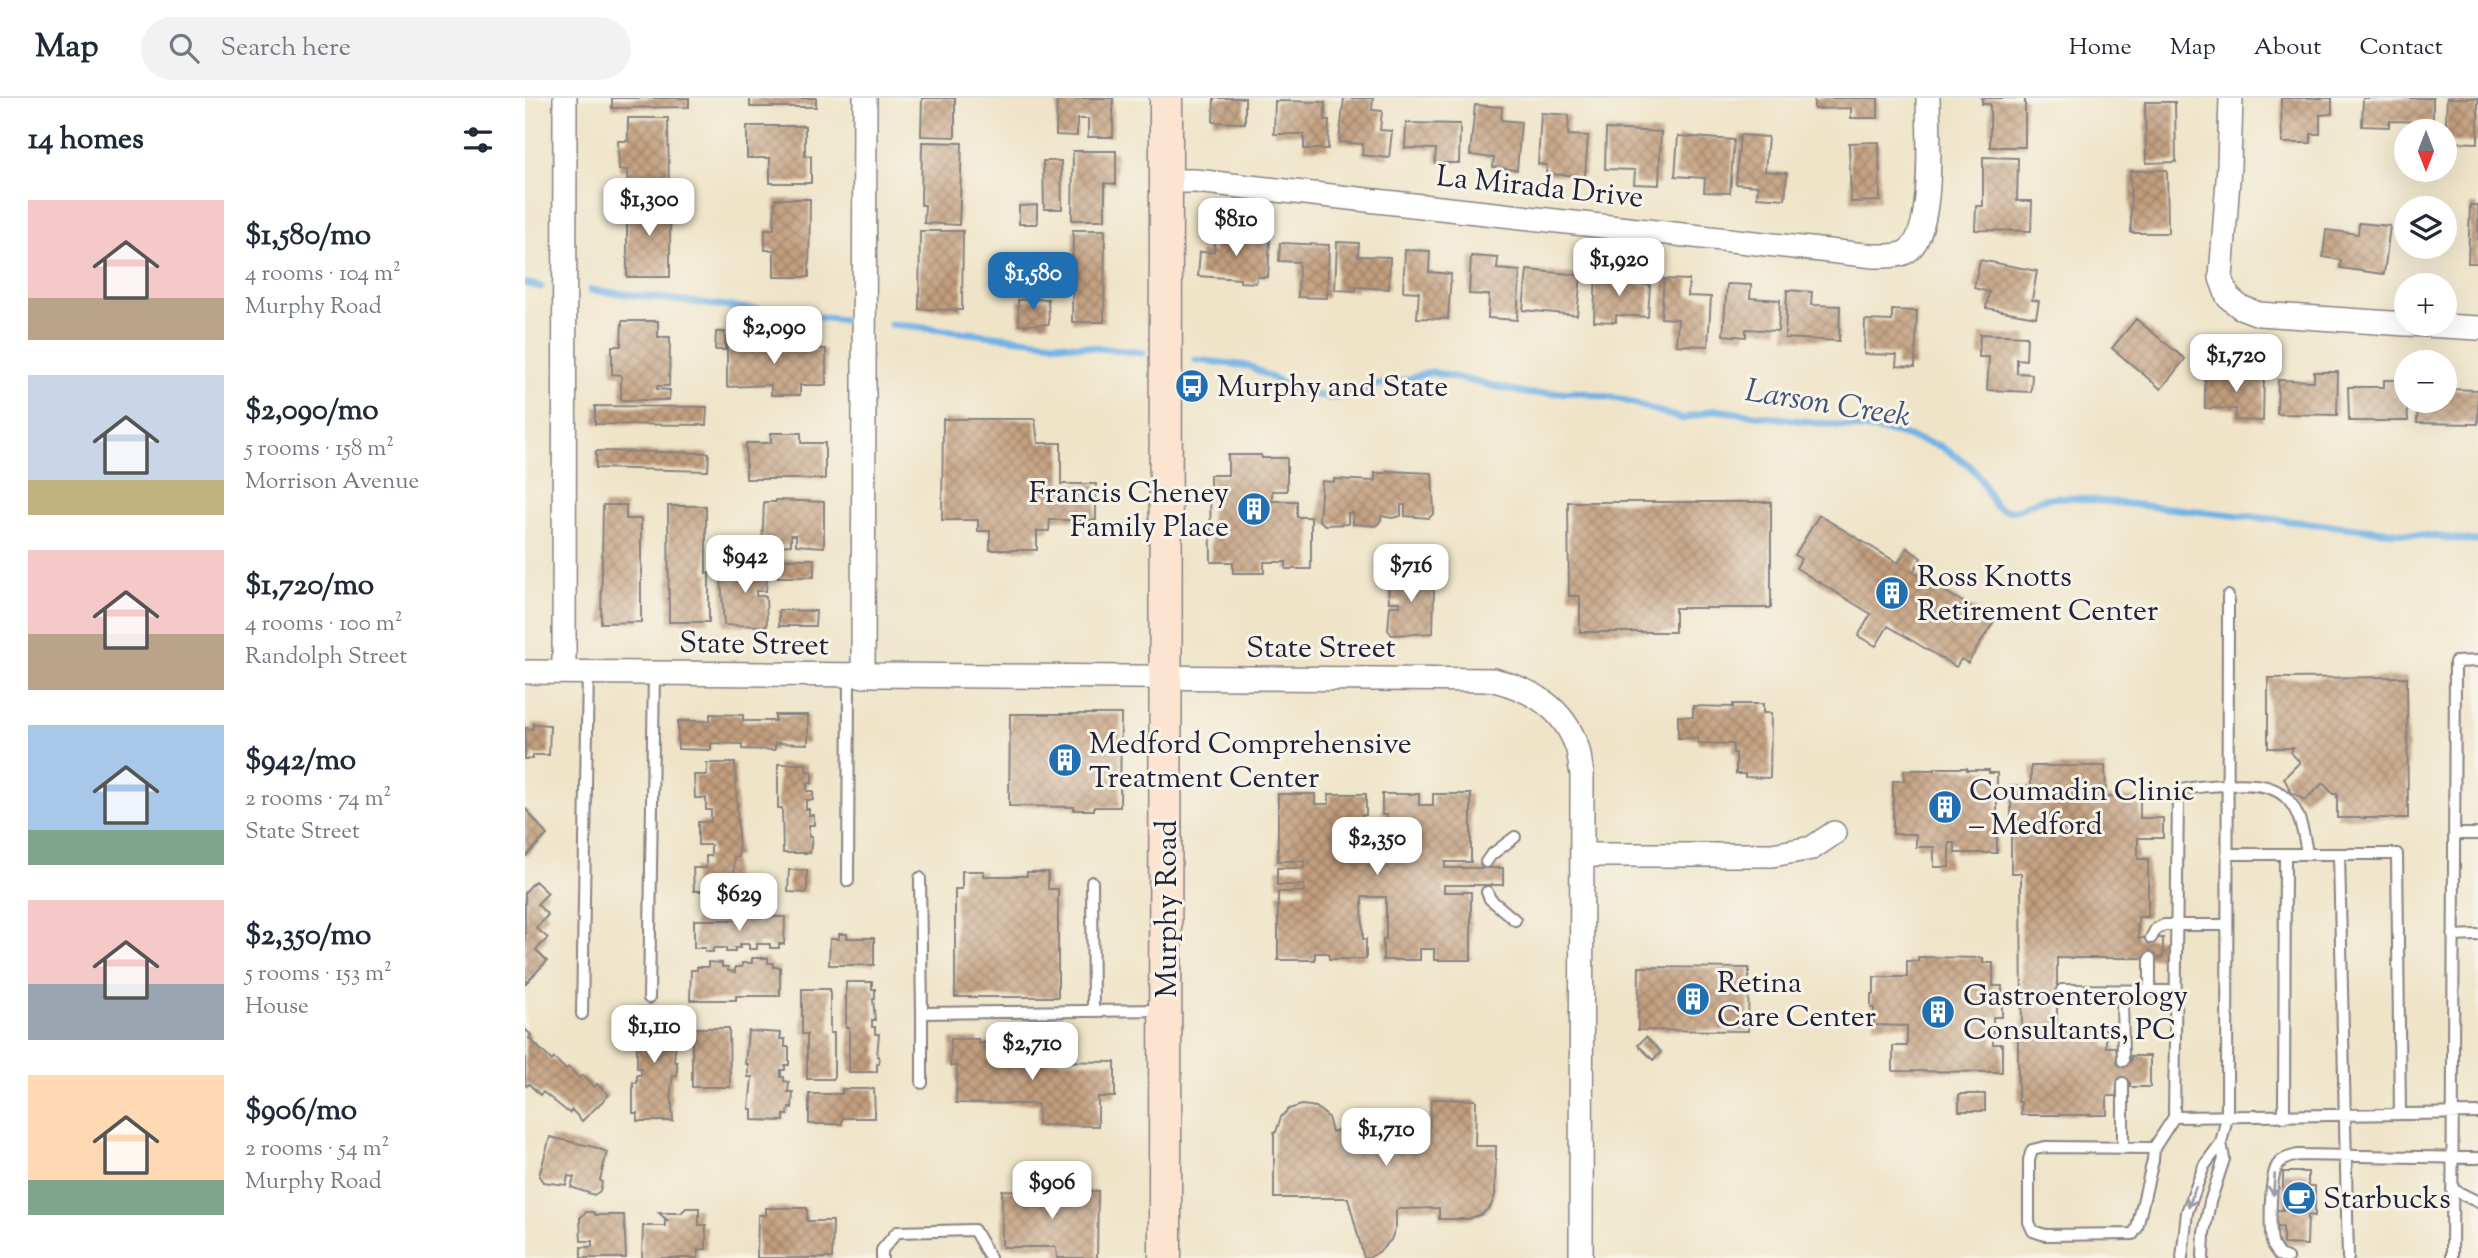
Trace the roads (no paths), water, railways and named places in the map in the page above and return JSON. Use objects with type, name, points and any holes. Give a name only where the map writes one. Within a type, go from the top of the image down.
[{"type":"street","points":[[564,672],[565,98]]},
{"type":"street","points":[[856,675],[865,98]]},
{"type":"street","name":"Murphy Road","points":[[1165,1258],[1166,98]]},
{"type":"street","name":"La Mirada Drive","points":[[1166,181],[1195,181],[1874,256],[1898,255],[1907,252],[1919,237],[1927,209],[1928,98]]},
{"type":"street","points":[[2231,98],[2221,278],[2228,297],[2240,307],[2259,314],[2394,323]]},
{"type":"street","points":[[2457,327],[2478,328]]},
{"type":"street","name":"State Street","points":[[525,672],[1494,680],[1524,688],[1546,703],[1563,721],[1577,747],[1582,774],[1581,1258]]},
{"type":"street","points":[[1582,855],[1772,855],[1812,848],[1834,833]]},
{"type":"lane","points":[[2203,1258],[2204,1233],[2210,1202],[2224,1160],[2221,1143],[2227,1117],[2228,596]]},
{"type":"lane","points":[[2452,1258],[2455,662],[2478,662]]},
{"type":"lane","points":[[582,1014],[588,672]]},
{"type":"lane","points":[[649,998],[654,673]]},
{"type":"lane","points":[[848,881],[856,675]]},
{"type":"lane","points":[[2154,1148],[2045,1147],[2032,1150],[2029,1160],[2029,1222],[2033,1231],[2045,1235],[2133,1234],[2154,1160],[2154,1148],[2174,1117],[2180,791],[2227,784],[2263,785],[2280,790],[2302,823],[2307,854]]},
{"type":"lane","points":[[2455,834],[2478,834]]},
{"type":"lane","points":[[1486,862],[1515,837]]},
{"type":"lane","points":[[2227,854],[2397,854],[2400,1114]]},
{"type":"lane","points":[[2284,1117],[2285,854]]},
{"type":"lane","points":[[2339,854],[2348,1258]]},
{"type":"lane","points":[[920,878],[922,1083]]},
{"type":"lane","points":[[1092,882],[1093,1010]]},
{"type":"lane","points":[[1487,892],[1490,899],[1515,920]]},
{"type":"lane","points":[[2151,938],[2156,929],[2164,925],[2227,925]]},
{"type":"lane","points":[[2453,936],[2478,935]]},
{"type":"lane","points":[[2150,991],[2151,958]]},
{"type":"lane","points":[[2063,990],[2176,991]]},
{"type":"lane","points":[[2122,991],[2123,1061]]},
{"type":"lane","points":[[922,1013],[1165,1010]]},
{"type":"lane","points":[[2123,1083],[2123,1148]]},
{"type":"lane","points":[[2174,1117],[2478,1113]]},
{"type":"lane","points":[[2182,1258],[2187,1212],[2204,1166],[2221,1143]]},
{"type":"lane","points":[[2287,1258],[2279,1255],[2273,1244],[2273,1178],[2276,1166],[2284,1159],[2298,1155],[2478,1158]]},
{"type":"lane","points":[[2452,1189],[2478,1202]]},
{"type":"lane","points":[[882,1258],[882,1250],[897,1232],[974,1230],[990,1258]]},
{"type":"waterway","name":"Larson Creek","points":[[525,283],[541,287]]},
{"type":"waterway","name":"Larson Creek","points":[[590,290],[843,320]]},
{"type":"waterway","name":"Larson Creek","points":[[891,324],[1142,353]]},
{"type":"waterway","name":"Larson Creek","points":[[1196,360],[1249,366],[1297,391],[1329,398],[1353,395],[1374,385],[1402,381],[1431,372],[1530,394],[1577,392],[1620,399],[1682,419],[1715,410],[1892,432],[1940,446],[1969,465],[1980,478],[1995,506],[2011,511],[2040,499],[2065,497],[2478,541]]},
{"type":"place","name":"Murphy and State","points":[[1192,386]]},
{"type":"place","name":"Francis Cheney Family Place","points":[[1254,509]]},
{"type":"place","name":"Ross Knotts Retirement Center","points":[[1892,593]]},
{"type":"place","name":"Medford Comprehensive Treatment Center","points":[[1065,760]]},
{"type":"place","name":"Coumadin Clinic – Medford","points":[[1945,807]]},
{"type":"place","name":"Retina Care Center","points":[[1693,999]]},
{"type":"place","name":"Gastroenterology Consultants, PC","points":[[1938,1012]]},
{"type":"place","name":"Starbucks","points":[[2299,1198]]}]
